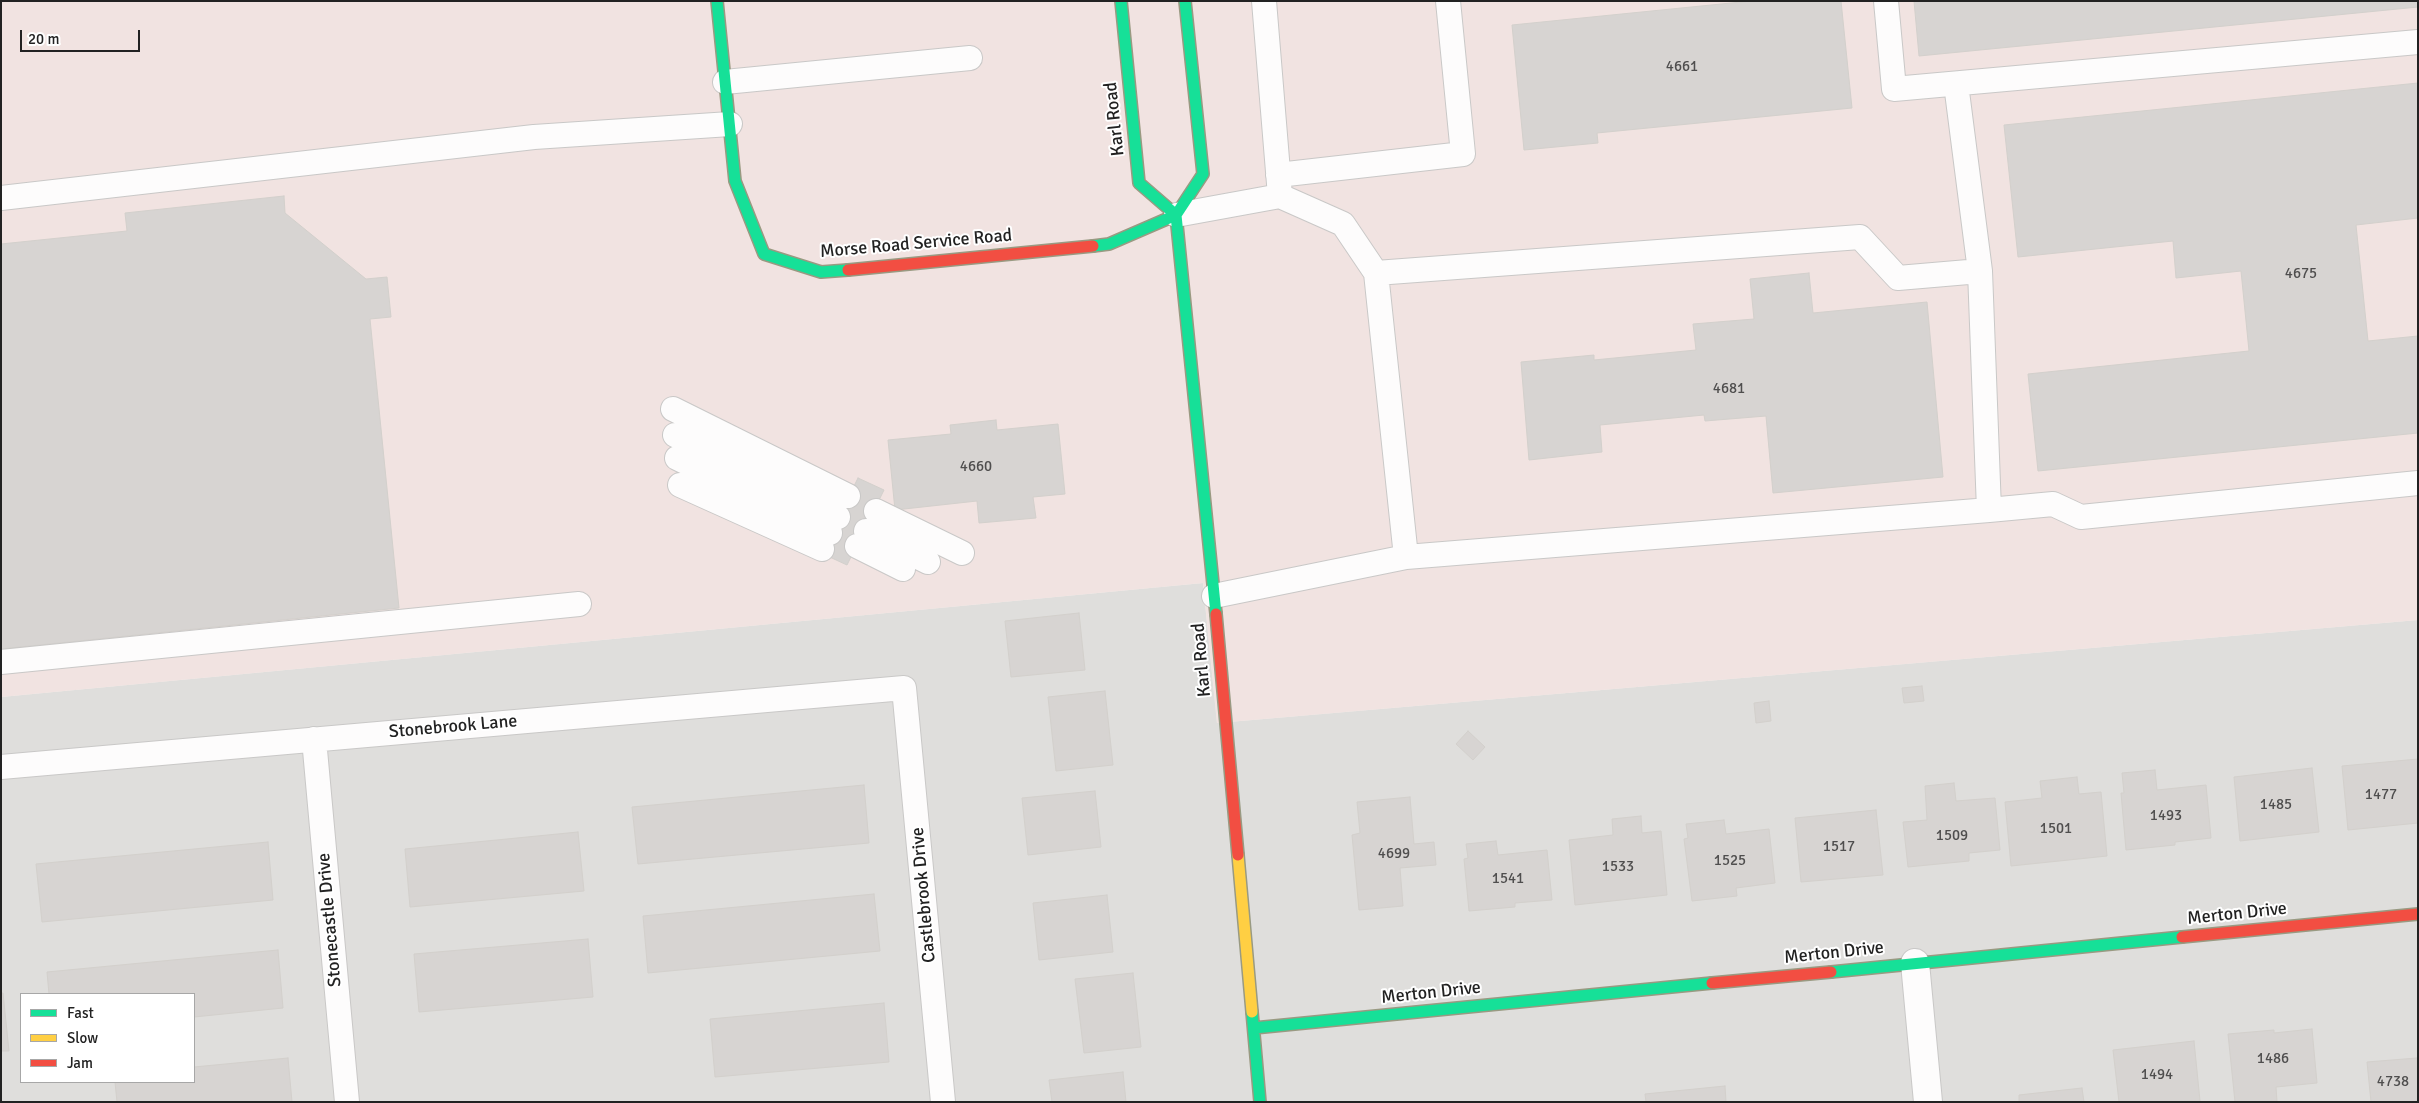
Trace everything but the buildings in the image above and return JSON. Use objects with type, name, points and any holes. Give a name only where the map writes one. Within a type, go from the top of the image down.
[{"type":"street","name":"Morse Road Service Road","points":[[717,1],[735,181],[764,254],[822,272],[1109,244],[1176,215]]},
{"type":"street","name":"Karl Road","points":[[1121,1],[1139,183],[1176,215],[1214,596],[1260,1102]]},
{"type":"street","points":[[1176,215],[1203,174],[1185,1]]},
{"type":"street","name":"Merton Drive","points":[[1254,1028],[2418,914]]},
{"type":"street","points":[[1915,963],[1928,1102]]},
{"type":"lane","points":[[1264,1],[1279,186]]},
{"type":"lane","points":[[1176,215],[1279,186],[1463,154],[1448,1]]},
{"type":"lane","points":[[1886,1],[1894,89],[2418,42]]},
{"type":"lane","points":[[725,82],[970,58]]},
{"type":"lane","points":[[1956,84],[1980,272],[1989,510]]},
{"type":"lane","points":[[1,198],[534,137],[730,124]]},
{"type":"lane","points":[[1279,186],[1343,224],[1376,273],[1406,556]]},
{"type":"lane","points":[[1376,273],[1860,237],[1898,278],[1980,272]]},
{"type":"lane","points":[[673,410],[834,524]]},
{"type":"lane","points":[[676,446],[834,524]]},
{"type":"lane","points":[[1214,596],[1406,556],[2053,504],[2081,517],[2418,483]]},
{"type":"lane","points":[[680,486],[834,524]]},
{"type":"lane","points":[[862,537],[962,552]]},
{"type":"lane","points":[[862,537],[928,562]]},
{"type":"lane","points":[[862,537],[903,569]]},
{"type":"lane","points":[[862,537],[879,574]]},
{"type":"lane","points":[[1,662],[579,604]]},
{"type":"lane","name":"Stonebrook Lane","points":[[1,767],[904,688]]},
{"type":"lane","name":"Castlebrook Drive","points":[[904,688],[943,1102]]},
{"type":"lane","name":"Stonecastle Drive","points":[[314,739],[347,1102]]},
{"type":"shaded area","points":[[1,1],[2418,1],[2418,620],[1217,723],[1203,583],[1,697]]},
{"type":"shaded area","points":[[1203,583],[1217,723],[2418,620],[2418,1102],[1,1102],[1,697]]},
{"type":"traffic: fast","points":[[717,1],[735,181],[764,254],[821,272],[848,270]]},
{"type":"traffic: fast","points":[[1121,1],[1139,183],[1176,215]]},
{"type":"traffic: fast","points":[[1185,1],[1203,174],[1176,215],[1216,614]]},
{"type":"traffic: fast","points":[[1093,246],[1109,244],[1176,215]]},
{"type":"traffic: fast","points":[[1831,972],[2182,937]]},
{"type":"traffic: fast","points":[[1254,1028],[1712,983]]},
{"type":"traffic: fast","points":[[1252,1012],[1260,1102]]},
{"type":"traffic: slow","points":[[1238,855],[1252,1012]]},
{"type":"traffic: jam","points":[[848,270],[1093,246]]},
{"type":"traffic: jam","points":[[1216,614],[1238,855]]},
{"type":"traffic: jam","points":[[2182,937],[2418,914]]},
{"type":"traffic: jam","points":[[1712,983],[1831,972]]}]
